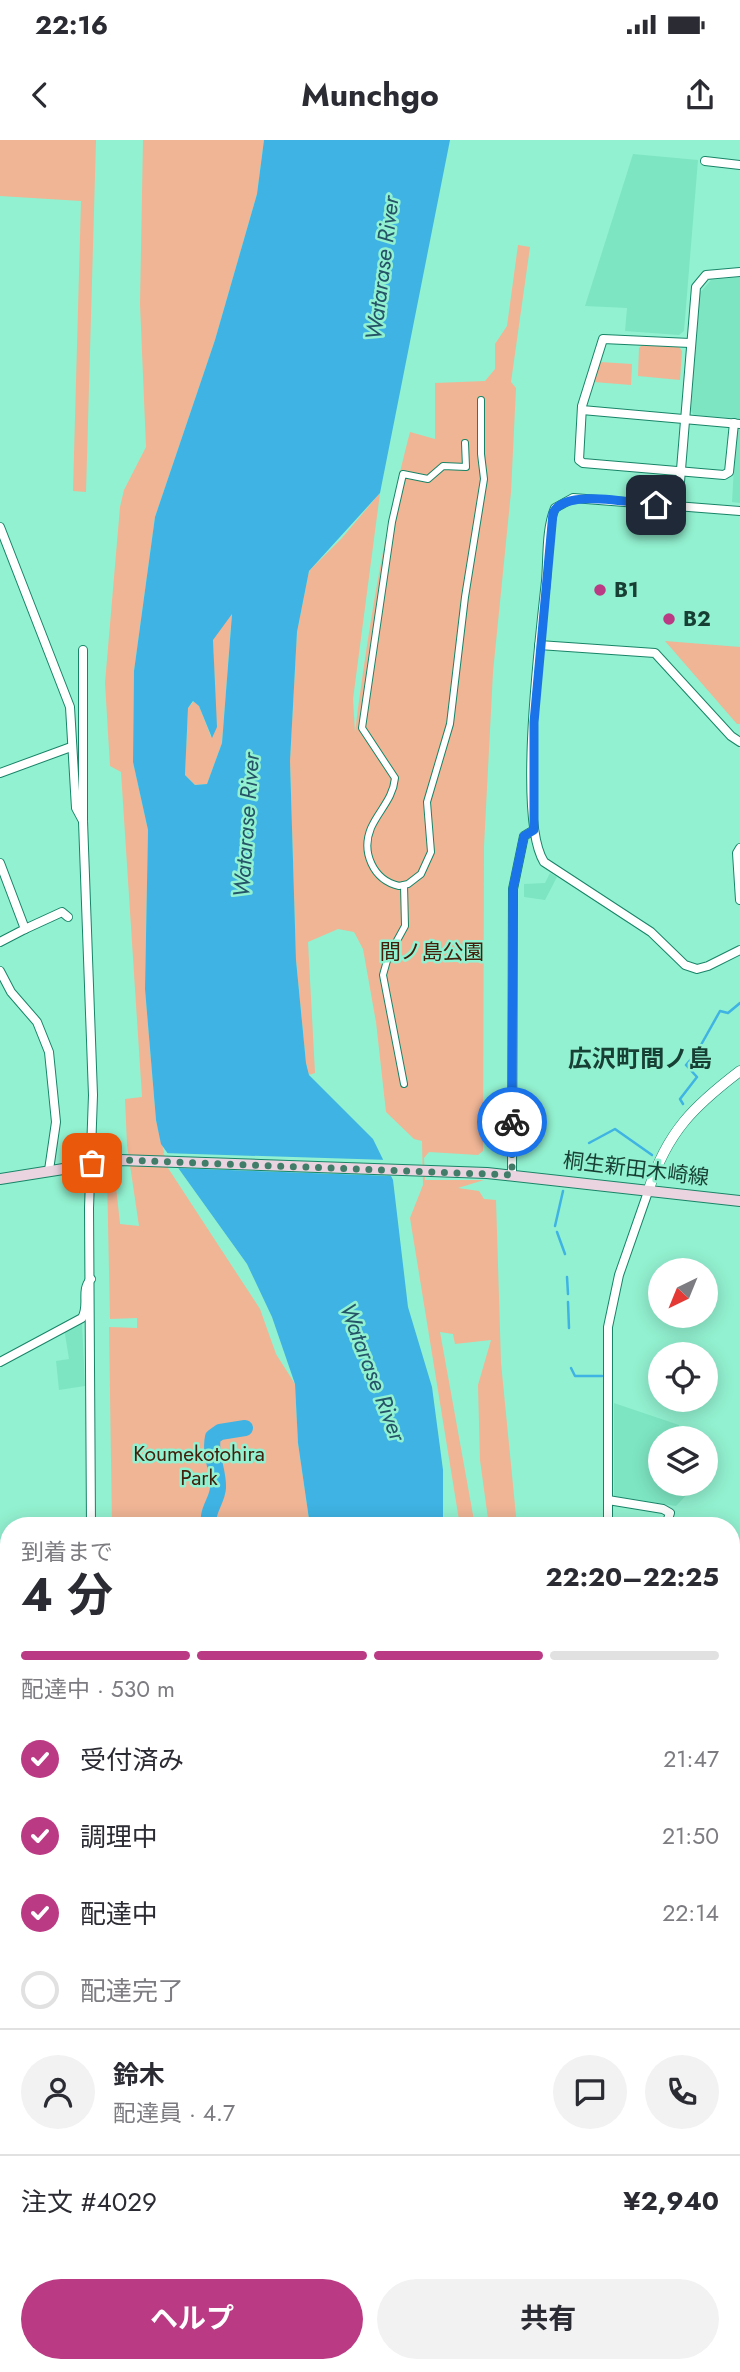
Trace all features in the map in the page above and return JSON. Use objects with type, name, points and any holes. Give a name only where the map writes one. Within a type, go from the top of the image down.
[{"type":"main road","name":"桐生新田木崎線","points":[[0,1179],[106,1161],[512,1175],[740,1201]]},
{"type":"street","points":[[705,161],[740,165]]},
{"type":"street","points":[[678,506],[690,343],[698,283],[706,275],[740,272]]},
{"type":"street","points":[[582,410],[737,423],[727,474],[583,464],[578,458],[582,410],[606,337],[690,343]]},
{"type":"street","points":[[404,885],[421,874],[431,852],[427,802],[450,724],[465,597],[484,479],[481,400]]},
{"type":"street","points":[[465,443],[466,467]]},
{"type":"street","points":[[404,885],[382,878],[369,858],[369,833],[387,804],[395,783],[362,728],[391,522],[403,474],[428,479],[443,466],[482,471]]},
{"type":"street","points":[[740,511],[573,498],[555,508],[539,645],[534,722],[534,830],[544,862],[651,932],[685,965],[697,969],[708,967],[740,950]]},
{"type":"street","points":[[0,527],[68,698],[76,808],[83,821]]},
{"type":"street","points":[[539,645],[656,653],[731,736],[740,741]]},
{"type":"street","points":[[83,650],[83,821],[93,1095],[91,1517]]},
{"type":"street","points":[[0,773],[71,747]]},
{"type":"street","points":[[512,1175],[513,889],[524,836],[534,830]]},
{"type":"street","points":[[740,848],[737,853],[740,900]]},
{"type":"street","points":[[0,863],[26,929]]},
{"type":"street","points":[[404,885],[405,926],[388,957],[383,975],[404,1084]]},
{"type":"street","points":[[0,942],[62,912],[68,917]]},
{"type":"street","points":[[0,971],[10,992],[37,1022],[49,1052],[56,1122],[49,1170]]},
{"type":"street","points":[[608,1517],[608,1327],[616,1288],[649,1189],[679,1124],[708,1096],[740,1071]]},
{"type":"street","points":[[0,1362],[82,1318],[86,1312],[86,1286],[91,1279]]},
{"type":"street","points":[[608,1500],[663,1509],[670,1513],[669,1517]]},
{"type":"shaded area","points":[[633,154],[698,160],[684,331],[679,335],[625,331],[627,308],[585,306]]},
{"type":"shaded area","points":[[740,277],[740,419],[694,415],[691,411],[699,294],[711,280]]},
{"type":"shaded area","points":[[740,428],[740,503],[732,502],[736,432]]},
{"type":"shaded area","points":[[550,873],[557,877],[545,900],[524,897],[524,884],[545,883]]},
{"type":"shaded area","points":[[82,1323],[85,1386],[59,1390],[56,1361],[69,1359],[64,1328]]},
{"type":"shaded area","points":[[614,1403],[679,1425],[648,1426],[648,1496],[686,1496],[676,1506],[614,1496]]},
{"type":"green space","points":[[0,140],[96,140],[86,492],[73,491],[81,201],[0,196]]},
{"type":"green space","name":"Koumekotohira Park","points":[[143,140],[264,140],[257,194],[215,340],[155,517],[134,671],[133,762],[148,830],[145,989],[156,1120],[168,1168],[260,1309],[276,1354],[295,1384],[298,1443],[309,1517],[112,1517],[109,1327],[137,1328],[137,1318],[110,1319],[107,1174],[108,1168],[114,1168],[120,1224],[139,1226],[127,1145],[125,1099],[142,1097],[121,772],[110,766],[105,683],[120,507],[124,490],[146,447],[140,304]]},
{"type":"green space","name":"間ノ島公園","points":[[518,245],[530,247],[511,382],[516,388],[511,492],[493,672],[484,846],[483,1151],[478,1155],[429,1152],[424,1158],[425,1180],[484,1180],[458,1188],[479,1191],[484,1199],[496,1200],[501,1363],[516,1517],[488,1517],[480,1460],[478,1385],[491,1340],[455,1344],[453,1334],[440,1332],[473,1517],[459,1517],[410,1218],[423,1185],[422,1141],[414,1139],[386,1112],[376,1022],[363,949],[354,932],[338,929],[308,942],[315,1073],[309,1075],[306,1063],[296,960],[290,760],[297,632],[309,571],[342,538],[380,493],[353,699],[355,732],[378,581],[410,432],[435,439],[435,383],[485,381],[495,369],[495,344],[507,326]]},
{"type":"green space","points":[[643,344],[679,347],[682,351],[680,380],[638,376],[639,348]]},
{"type":"green space","points":[[600,362],[632,364],[631,385],[594,382]]},
{"type":"green space","points":[[232,612],[222,743],[207,784],[195,785],[185,775],[188,708],[194,701],[199,706],[211,737],[215,693],[213,639]]},
{"type":"green space","points":[[665,641],[740,647],[740,724],[737,724]]},
{"type":"water","name":"Watarase River","points":[[264,140],[450,140],[380,493],[309,571],[297,632],[290,761],[296,960],[306,1063],[309,1075],[373,1139],[393,1180],[408,1307],[432,1387],[443,1470],[443,1517],[309,1517],[298,1443],[295,1384],[272,1317],[247,1264],[161,1144],[156,1120],[145,989],[148,830],[133,762],[134,671],[155,517],[215,340],[257,194]],"holes":[[[232,614],[222,743],[207,784],[195,785],[185,775],[188,708],[193,701],[199,706],[212,738],[217,727],[213,640]]]},
{"type":"pier","points":[[163,1153],[389,1160],[395,1176],[174,1168]]},
{"type":"waterway","points":[[683,1104],[680,1099],[697,1077],[686,1065],[697,1052],[720,1011],[728,1013],[740,1003]]},
{"type":"waterway","points":[[589,1143],[615,1129],[652,1155]]},
{"type":"waterway","points":[[572,1171],[582,1152]]},
{"type":"waterway","points":[[555,1226],[563,1191]]},
{"type":"waterway","points":[[557,1232],[565,1254]]},
{"type":"waterway","points":[[567,1277],[568,1294]]},
{"type":"waterway","points":[[568,1302],[569,1328]]},
{"type":"waterway","points":[[571,1368],[575,1376],[602,1376]]},
{"type":"waterway","points":[[209,1517],[218,1488],[212,1450],[213,1437],[220,1432],[245,1428]]},
{"type":"way so far","points":[[92,1163],[120,1160],[512,1175],[512,1122]]},
{"type":"place","name":"B1","points":[[600,590]]},
{"type":"place","name":"B2","points":[[669,619]]},
{"type":"district","name":"広沢町間ノ島","points":[[640,1059]]},
{"type":"route","points":[[512,1122],[513,889],[524,836],[534,830],[534,722],[553,513],[560,503],[573,498],[656,505]]}]
